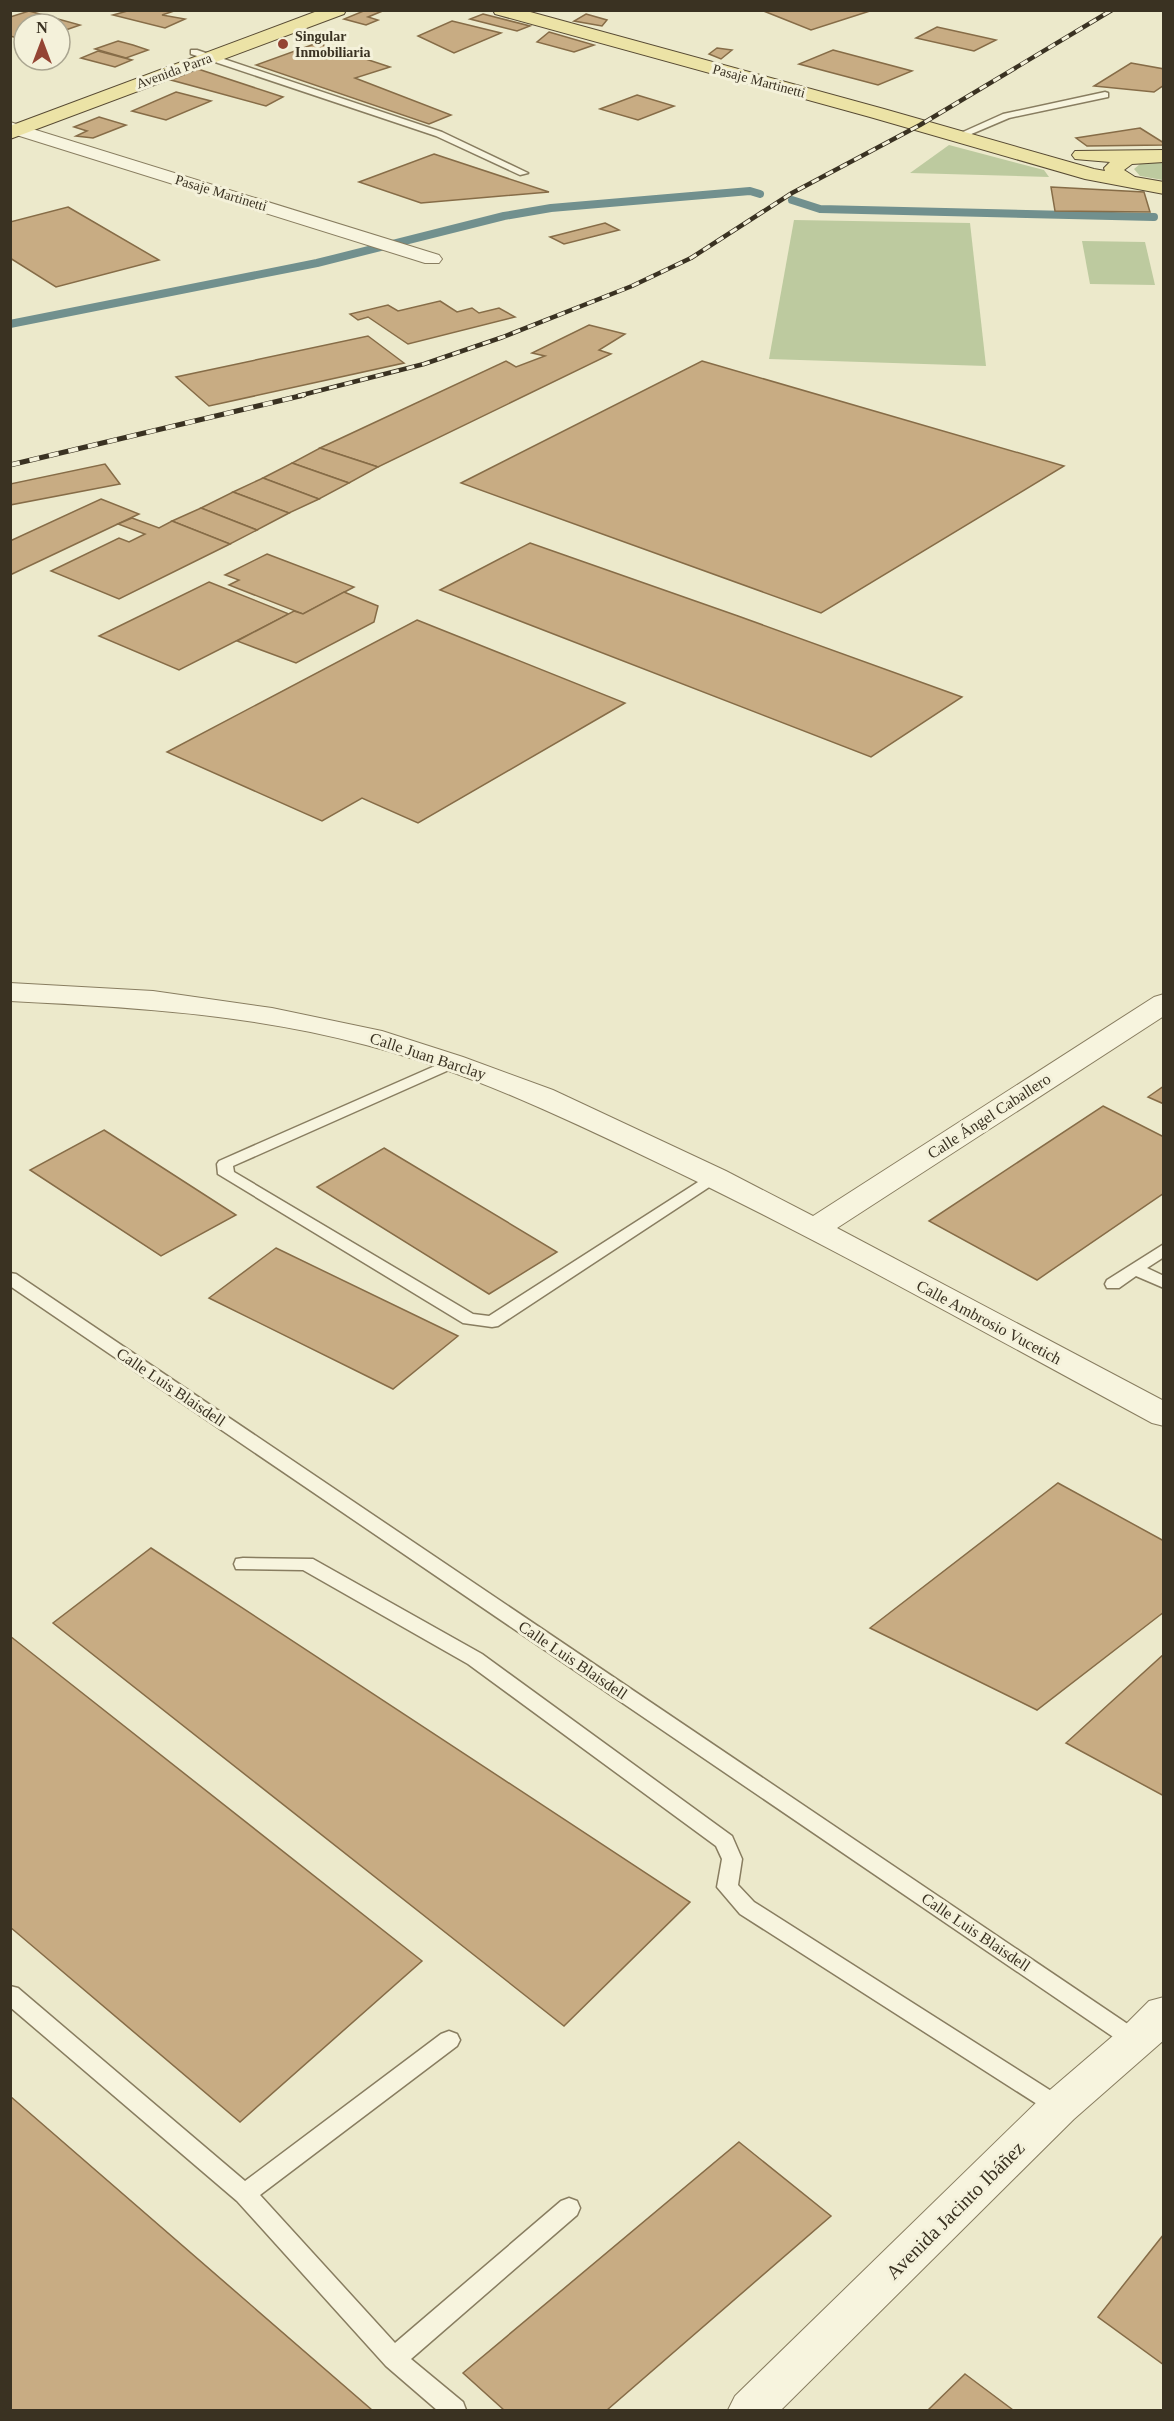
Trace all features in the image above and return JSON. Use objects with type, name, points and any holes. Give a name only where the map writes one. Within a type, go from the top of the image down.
[{"type":"main road","name":"Avenida Parra","points":[[203,55],[307,10]]},
{"type":"main road","name":"Avenida Parra","points":[[12,127],[203,55],[338,10]]},
{"type":"main road","name":"Pasaje Martinetti","points":[[501,10],[1092,175],[1121,179],[1159,189]]},
{"type":"main road","name":"Pasaje Martinetti","points":[[1017,153],[1164,156]]},
{"type":"main road","points":[[1121,179],[1115,173],[1114,168],[1127,159],[1140,157]]},
{"type":"street","name":"Pasaje Martinetti","points":[[12,127],[432,259]]},
{"type":"street","name":"Calle Juan Barclay","points":[[10,992],[153,1000],[272,1017],[372,1037],[453,1063],[542,1096],[814,1228]]},
{"type":"street","name":"Calle Ángel Caballero","points":[[814,1228],[1164,1003]]},
{"type":"street","name":"Calle Ambrosio Vucetich","points":[[814,1228],[1164,1415]]},
{"type":"street","name":"Avenida Jacinto Ibáñez","points":[[751,2410],[1059,2107],[1150,2027]]},
{"type":"lane","points":[[203,55],[439,134],[523,172]]},
{"type":"lane","points":[[959,136],[1006,117],[1105,95]]},
{"type":"lane","points":[[453,1063],[225,1164],[226,1174],[469,1319],[492,1322],[715,1178]]},
{"type":"lane","points":[[1113,1284],[1164,1249]]},
{"type":"lane","points":[[1136,1269],[1164,1283]]},
{"type":"lane","name":"Calle Luis Blaisdell","points":[[10,1278],[1150,2027]]},
{"type":"lane","points":[[243,1564],[306,1564],[475,1659],[724,1841],[732,1859],[727,1887],[747,1908],[1059,2107]]},
{"type":"lane","points":[[10,1994],[245,2194],[394,2359],[454,2410]]},
{"type":"lane","points":[[245,2194],[449,2040]]},
{"type":"lane","points":[[394,2359],[569,2208]]},
{"type":"green space","points":[[949,145],[1044,170],[1049,177],[910,173]]},
{"type":"green space","points":[[1163,161],[1163,180],[1140,176],[1134,169],[1140,164]]},
{"type":"green space","points":[[794,220],[970,223],[986,366],[769,359]]},
{"type":"green space","points":[[1082,241],[1145,242],[1155,285],[1090,284]]},
{"type":"building","points":[[131,10],[177,10],[162,15],[185,19],[165,28],[113,15]]},
{"type":"building","points":[[366,10],[385,10],[368,17],[378,20],[366,25],[344,19]]},
{"type":"building","points":[[761,10],[873,10],[811,30]]},
{"type":"building","points":[[483,14],[530,26],[517,31],[470,19]]},
{"type":"building","points":[[586,14],[607,20],[602,26],[574,21]]},
{"type":"building","points":[[12,16],[12,37],[10,36],[10,17]]},
{"type":"building","points":[[452,21],[501,33],[454,53],[418,36]]},
{"type":"building","points":[[937,27],[996,40],[974,51],[916,38]]},
{"type":"building","points":[[549,32],[594,45],[574,52],[537,42]]},
{"type":"building","points":[[118,41],[148,50],[126,58],[95,49]]},
{"type":"building","points":[[317,43],[390,67],[355,78],[451,115],[429,124],[256,65]]},
{"type":"building","points":[[717,48],[732,50],[721,59],[709,54]]},
{"type":"building","points":[[833,50],[912,71],[878,85],[799,64]]},
{"type":"building","points":[[98,51],[132,60],[115,67],[81,58]]},
{"type":"building","points":[[1131,63],[1164,69],[1164,85],[1154,92],[1094,86]]},
{"type":"building","points":[[198,69],[283,97],[266,106],[171,80]]},
{"type":"building","points":[[176,92],[211,101],[166,120],[132,111]]},
{"type":"building","points":[[637,95],[674,106],[638,120],[600,109]]},
{"type":"building","points":[[99,117],[126,125],[93,138],[76,136],[87,131],[74,127]]},
{"type":"building","points":[[1140,128],[1164,145],[1087,146],[1076,138]]},
{"type":"building","points":[[434,154],[549,192],[421,203],[359,182]]},
{"type":"building","points":[[1051,187],[1144,192],[1150,212],[1055,211]]},
{"type":"building","points":[[68,207],[159,260],[56,287],[10,258],[10,222]]},
{"type":"building","points":[[605,223],[619,230],[564,244],[550,237]]},
{"type":"building","points":[[440,301],[457,312],[472,308],[479,313],[499,308],[515,317],[408,344],[368,317],[358,320],[350,314],[388,305],[398,311]]},
{"type":"building","points":[[589,325],[625,334],[599,350],[611,354],[378,467],[320,448],[506,361],[516,367],[545,356],[532,353]]},
{"type":"building","points":[[368,336],[404,363],[209,406],[176,377]]},
{"type":"building","points":[[702,361],[1064,466],[821,613],[461,483]]},
{"type":"building","points":[[320,448],[378,467],[349,483],[292,463]]},
{"type":"building","points":[[292,463],[349,483],[319,499],[263,478]]},
{"type":"building","points":[[105,464],[120,484],[10,505],[10,484]]},
{"type":"building","points":[[263,478],[319,499],[289,513],[233,492]]},
{"type":"building","points":[[233,492],[289,513],[257,530],[201,508]]},
{"type":"building","points":[[101,499],[139,514],[10,575],[10,541]]},
{"type":"building","points":[[201,508],[257,530],[230,544],[172,521]]},
{"type":"building","points":[[132,518],[159,528],[172,521],[230,544],[119,599],[51,571],[119,538],[129,542],[145,534],[118,524]]},
{"type":"building","points":[[530,543],[962,697],[871,757],[440,590]]},
{"type":"building","points":[[267,554],[354,587],[303,614],[229,585],[239,580],[225,575]]},
{"type":"building","points":[[209,582],[289,614],[179,670],[99,636]]},
{"type":"building","points":[[344,592],[378,606],[374,622],[296,663],[237,641],[294,611],[303,614]]},
{"type":"building","points":[[417,620],[625,703],[418,823],[362,798],[322,821],[167,752]]},
{"type":"building","points":[[1164,1086],[1164,1104],[1148,1097]]},
{"type":"building","points":[[1103,1106],[1164,1137],[1164,1193],[1037,1280],[929,1221]]},
{"type":"building","points":[[104,1130],[236,1215],[161,1256],[30,1170]]},
{"type":"building","points":[[384,1148],[557,1252],[489,1294],[317,1187]]},
{"type":"building","points":[[276,1248],[458,1336],[393,1389],[209,1298]]},
{"type":"building","points":[[1058,1483],[1164,1541],[1164,1612],[1037,1710],[870,1628]]},
{"type":"building","points":[[151,1548],[690,1902],[564,2026],[53,1623]]},
{"type":"building","points":[[10,1636],[422,1961],[240,2122],[10,1927]]},
{"type":"building","points":[[1164,1654],[1164,1796],[1066,1743]]},
{"type":"building","points":[[10,2096],[372,2410],[10,2410]]},
{"type":"building","points":[[739,2142],[831,2216],[607,2410],[504,2410],[463,2373]]},
{"type":"building","points":[[1164,2234],[1164,2365],[1098,2317]]},
{"type":"building","points":[[965,2374],[1013,2410],[928,2410]]},
{"type":"waterway","points":[[10,324],[317,263],[504,216],[551,208],[750,191],[760,194]]},
{"type":"waterway","points":[[792,200],[820,209],[1154,217]]},
{"type":"railway","points":[[298,396],[424,364],[503,337],[632,286],[691,258],[792,193],[920,125],[1112,10]]},
{"type":"railway","points":[[10,465],[304,395]]},
{"type":"place","name":"Singular Inmobiliaria","points":[[283,44]]}]
